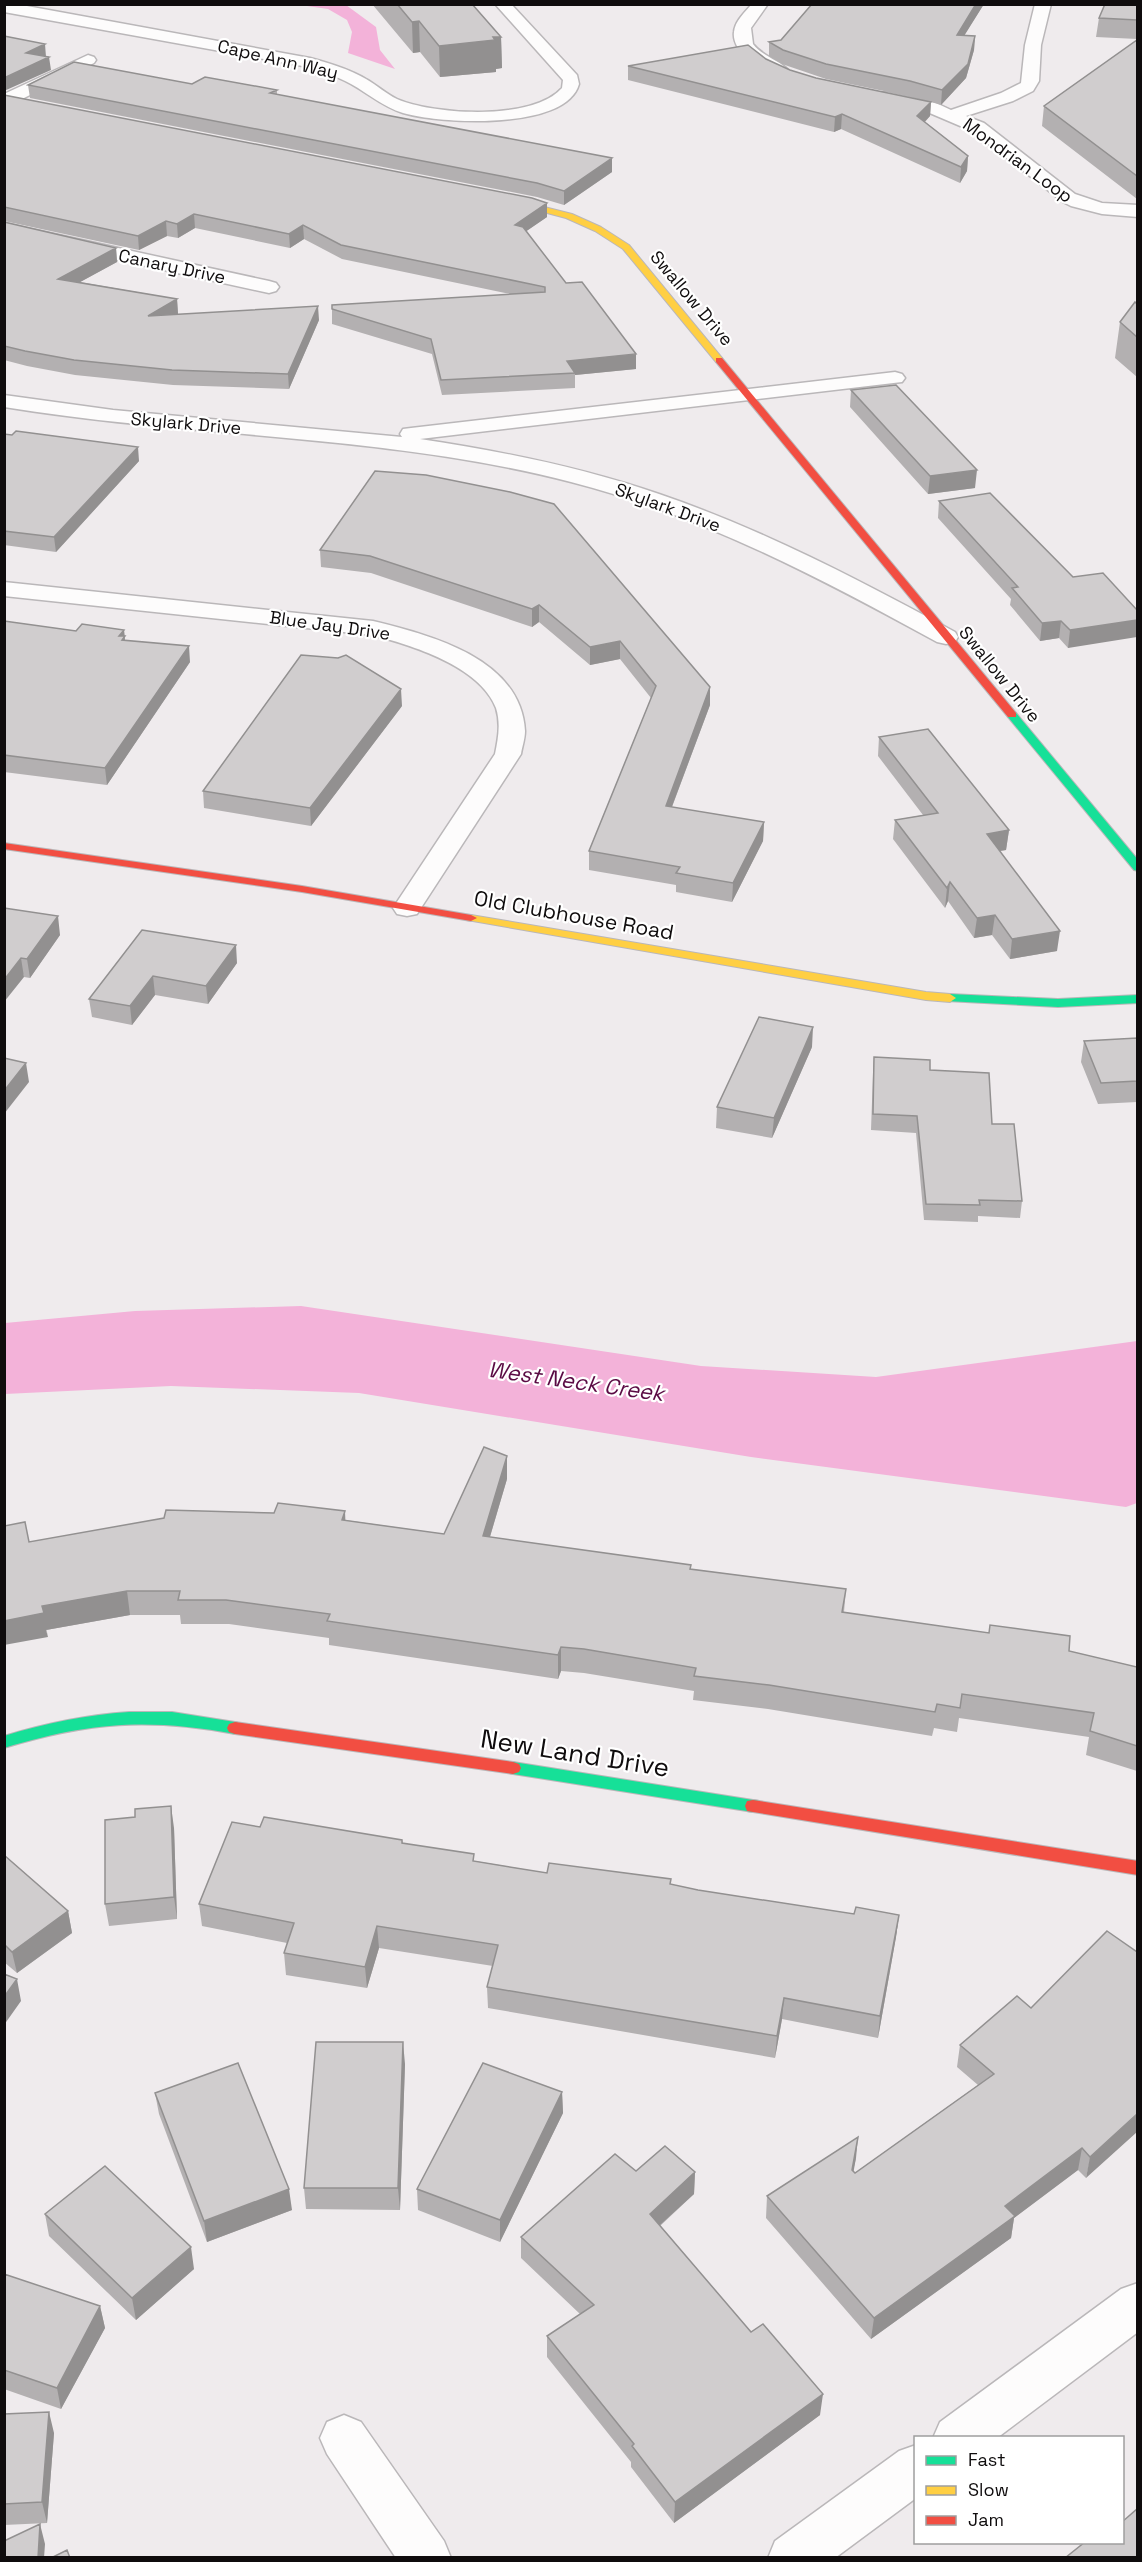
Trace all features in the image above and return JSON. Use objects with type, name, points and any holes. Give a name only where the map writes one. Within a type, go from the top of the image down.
[{"type":"street","name":"Cape Ann Way","points":[[9,6],[310,63],[348,76],[404,108],[427,114],[477,116],[522,111],[542,106],[557,100],[568,92],[572,85],[571,79],[502,4]]},
{"type":"street","points":[[761,4],[742,31],[748,49],[760,59],[799,78]]},
{"type":"street","points":[[952,115],[1007,97],[1027,87],[1031,81],[1034,45],[1043,4]]},
{"type":"street","points":[[5,100],[88,60]]},
{"type":"street","name":"Mondrian Loop","points":[[869,94],[930,107],[978,127],[1068,198],[1097,208],[1137,211]]},
{"type":"street","points":[[5,100],[29,105]]},
{"type":"street","name":"Swallow Drive","points":[[490,196],[566,214],[609,234],[626,247],[1137,868]]},
{"type":"street","name":"Canary Drive","points":[[4,229],[269,287]]},
{"type":"street","name":"Skylark Drive","points":[[367,440],[894,378]]},
{"type":"street","name":"Skylark Drive","points":[[4,401],[106,416],[438,448],[520,463],[649,498],[776,549],[858,588],[946,637]]},
{"type":"street","name":"Blue Jay Drive","points":[[4,589],[373,628],[440,648],[474,668],[494,687],[507,708],[512,731],[508,754],[407,908]]},
{"type":"street","name":"Old Clubhouse Road","points":[[4,846],[291,887],[926,996],[1009,1004],[1093,1003],[1137,999]]},
{"type":"street","name":"New Land Drive","points":[[4,1742],[39,1731],[92,1721],[171,1718],[645,1788],[1137,1868]]},
{"type":"street","points":[[960,2436],[1137,2304]]},
{"type":"street","points":[[344,2438],[426,2558]]},
{"type":"street","points":[[793,2558],[914,2469]]},
{"type":"water","points":[[300,5],[346,5],[376,27],[380,50],[395,69],[348,53],[352,32],[347,20],[328,9]]},
{"type":"water","name":"West Neck Creek","points":[[301,1306],[701,1366],[876,1377],[1137,1341],[1137,1503],[1126,1507],[751,1457],[359,1393],[171,1386],[5,1394],[5,1323],[135,1311]]},
{"type":"building","points":[[397,4],[472,4],[501,37],[493,37],[495,40],[439,46],[419,21],[412,22]]},
{"type":"building","points":[[812,4],[976,4],[957,35],[975,36],[968,64],[942,90],[826,64],[783,50],[769,42],[781,40]]},
{"type":"building","points":[[1105,4],[1137,4],[1137,20],[1099,18]]},
{"type":"building","points":[[4,36],[45,44],[26,53],[49,57],[4,78]]},
{"type":"building","points":[[1137,40],[1137,176],[1044,106]]},
{"type":"building","points":[[748,45],[766,59],[790,70],[816,78],[931,102],[917,116],[968,156],[961,167],[842,114],[835,117],[628,66]]},
{"type":"building","points":[[74,62],[192,84],[205,77],[277,90],[270,93],[612,158],[564,191],[537,183],[28,85]]},
{"type":"building","points":[[4,95],[532,198],[547,203],[515,225],[523,227],[566,283],[582,282],[636,354],[567,361],[575,373],[441,380],[431,339],[332,309],[332,305],[545,292],[545,287],[341,245],[303,225],[289,234],[194,214],[177,224],[166,221],[138,236],[4,207]]},
{"type":"building","points":[[4,222],[116,248],[58,279],[177,299],[148,316],[318,306],[288,374],[172,370],[74,360],[4,346]]},
{"type":"building","points":[[1135,302],[1137,304],[1137,337],[1120,322]]},
{"type":"building","points":[[896,385],[977,470],[930,476],[851,390]]},
{"type":"building","points":[[16,431],[138,447],[54,537],[4,531],[4,434],[12,435]]},
{"type":"building","points":[[375,471],[426,475],[510,492],[554,504],[710,687],[666,806],[764,822],[733,883],[676,873],[680,867],[589,851],[656,686],[620,641],[590,647],[539,605],[532,609],[370,556],[320,550]]},
{"type":"building","points":[[990,493],[1073,577],[1103,573],[1137,610],[1137,620],[1070,630],[1061,621],[1042,623],[1012,588],[1018,587],[939,501]]},
{"type":"building","points":[[4,621],[76,631],[82,624],[124,630],[119,636],[125,636],[122,640],[189,646],[105,768],[4,755]]},
{"type":"building","points":[[301,655],[338,658],[346,655],[401,689],[310,808],[203,791]]},
{"type":"building","points":[[928,729],[1009,830],[987,834],[1060,931],[1012,939],[995,915],[977,918],[950,882],[947,888],[895,820],[938,813],[879,737]]},
{"type":"building","points":[[4,908],[58,916],[27,959],[21,958],[4,980]]},
{"type":"building","points":[[142,930],[236,945],[206,986],[153,976],[130,1006],[89,999]]},
{"type":"building","points":[[759,1017],[813,1027],[774,1118],[717,1107]]},
{"type":"building","points":[[1137,1038],[1137,1081],[1101,1083],[1084,1041]]},
{"type":"building","points":[[874,1057],[930,1060],[930,1070],[989,1073],[992,1124],[1014,1124],[1022,1201],[979,1200],[980,1205],[926,1204],[917,1116],[873,1114]]},
{"type":"building","points":[[4,1058],[26,1063],[4,1091]]},
{"type":"building","points":[[484,1447],[507,1456],[483,1536],[691,1565],[690,1569],[846,1589],[842,1612],[989,1633],[990,1625],[1070,1636],[1069,1651],[1137,1667],[1137,1746],[1090,1731],[1094,1713],[962,1694],[960,1708],[937,1704],[935,1712],[769,1685],[694,1676],[696,1668],[584,1649],[561,1647],[558,1655],[327,1621],[330,1614],[226,1600],[178,1600],[180,1591],[127,1591],[42,1606],[44,1613],[4,1621],[4,1526],[25,1522],[29,1542],[164,1518],[166,1510],[274,1513],[278,1503],[345,1511],[342,1520],[444,1534]]},
{"type":"building","points":[[171,1806],[174,1897],[105,1904],[105,1820],[135,1817],[135,1809]]},
{"type":"building","points":[[264,1817],[474,1854],[473,1861],[547,1873],[549,1863],[671,1879],[670,1884],[698,1890],[854,1914],[856,1907],[899,1915],[880,2016],[784,1998],[777,2036],[487,1987],[498,1945],[377,1926],[365,1967],[284,1953],[294,1923],[199,1904],[232,1822],[260,1827]]},
{"type":"building","points":[[4,1855],[68,1911],[12,1952],[4,1944]]},
{"type":"building","points":[[1107,1931],[1137,1952],[1137,2114],[1090,2157],[1082,2148],[1005,2206],[1015,2216],[874,2318],[767,2196],[858,2137],[852,2170],[855,2173],[994,2074],[960,2045],[1017,1996],[1031,2008]]},
{"type":"building","points":[[4,1974],[17,1979],[4,1997]]},
{"type":"building","points":[[316,2042],[403,2042],[398,2188],[304,2188]]},
{"type":"building","points":[[238,2063],[289,2189],[204,2221],[155,2093]]},
{"type":"building","points":[[483,2063],[562,2092],[500,2220],[417,2189]]},
{"type":"building","points":[[665,2146],[695,2172],[650,2214],[751,2332],[763,2324],[823,2394],[675,2502],[632,2446],[634,2444],[547,2336],[594,2305],[521,2237],[615,2154],[636,2171]]},
{"type":"building","points":[[105,2166],[191,2247],[132,2298],[45,2214]]},
{"type":"building","points":[[4,2274],[100,2306],[57,2388],[4,2370]]},
{"type":"building","points":[[49,2412],[42,2502],[4,2504],[4,2414]]},
{"type":"building","points":[[1137,2509],[1137,2558],[1065,2558],[1082,2544],[1124,2544],[1124,2520]]},
{"type":"building","points":[[40,2524],[38,2558],[4,2558],[4,2541]]},
{"type":"building","points":[[67,2550],[70,2558],[51,2558]]},
{"type":"traffic: fast","points":[[1012,715],[1138,868]]},
{"type":"traffic: fast","points":[[950,998],[1058,1003],[1138,999]]},
{"type":"traffic: fast","points":[[4,1742],[65,1726],[108,1719],[172,1718],[235,1728]]},
{"type":"traffic: fast","points":[[513,1768],[753,1806]]},
{"type":"traffic: slow","points":[[505,199],[569,216],[598,229],[626,247],[719,360]]},
{"type":"traffic: slow","points":[[471,918],[926,996],[950,998]]},
{"type":"traffic: jam","points":[[719,360],[1012,715]]},
{"type":"traffic: jam","points":[[4,846],[302,889],[471,918]]},
{"type":"traffic: jam","points":[[235,1728],[513,1768]]},
{"type":"traffic: jam","points":[[753,1806],[1138,1868]]}]
